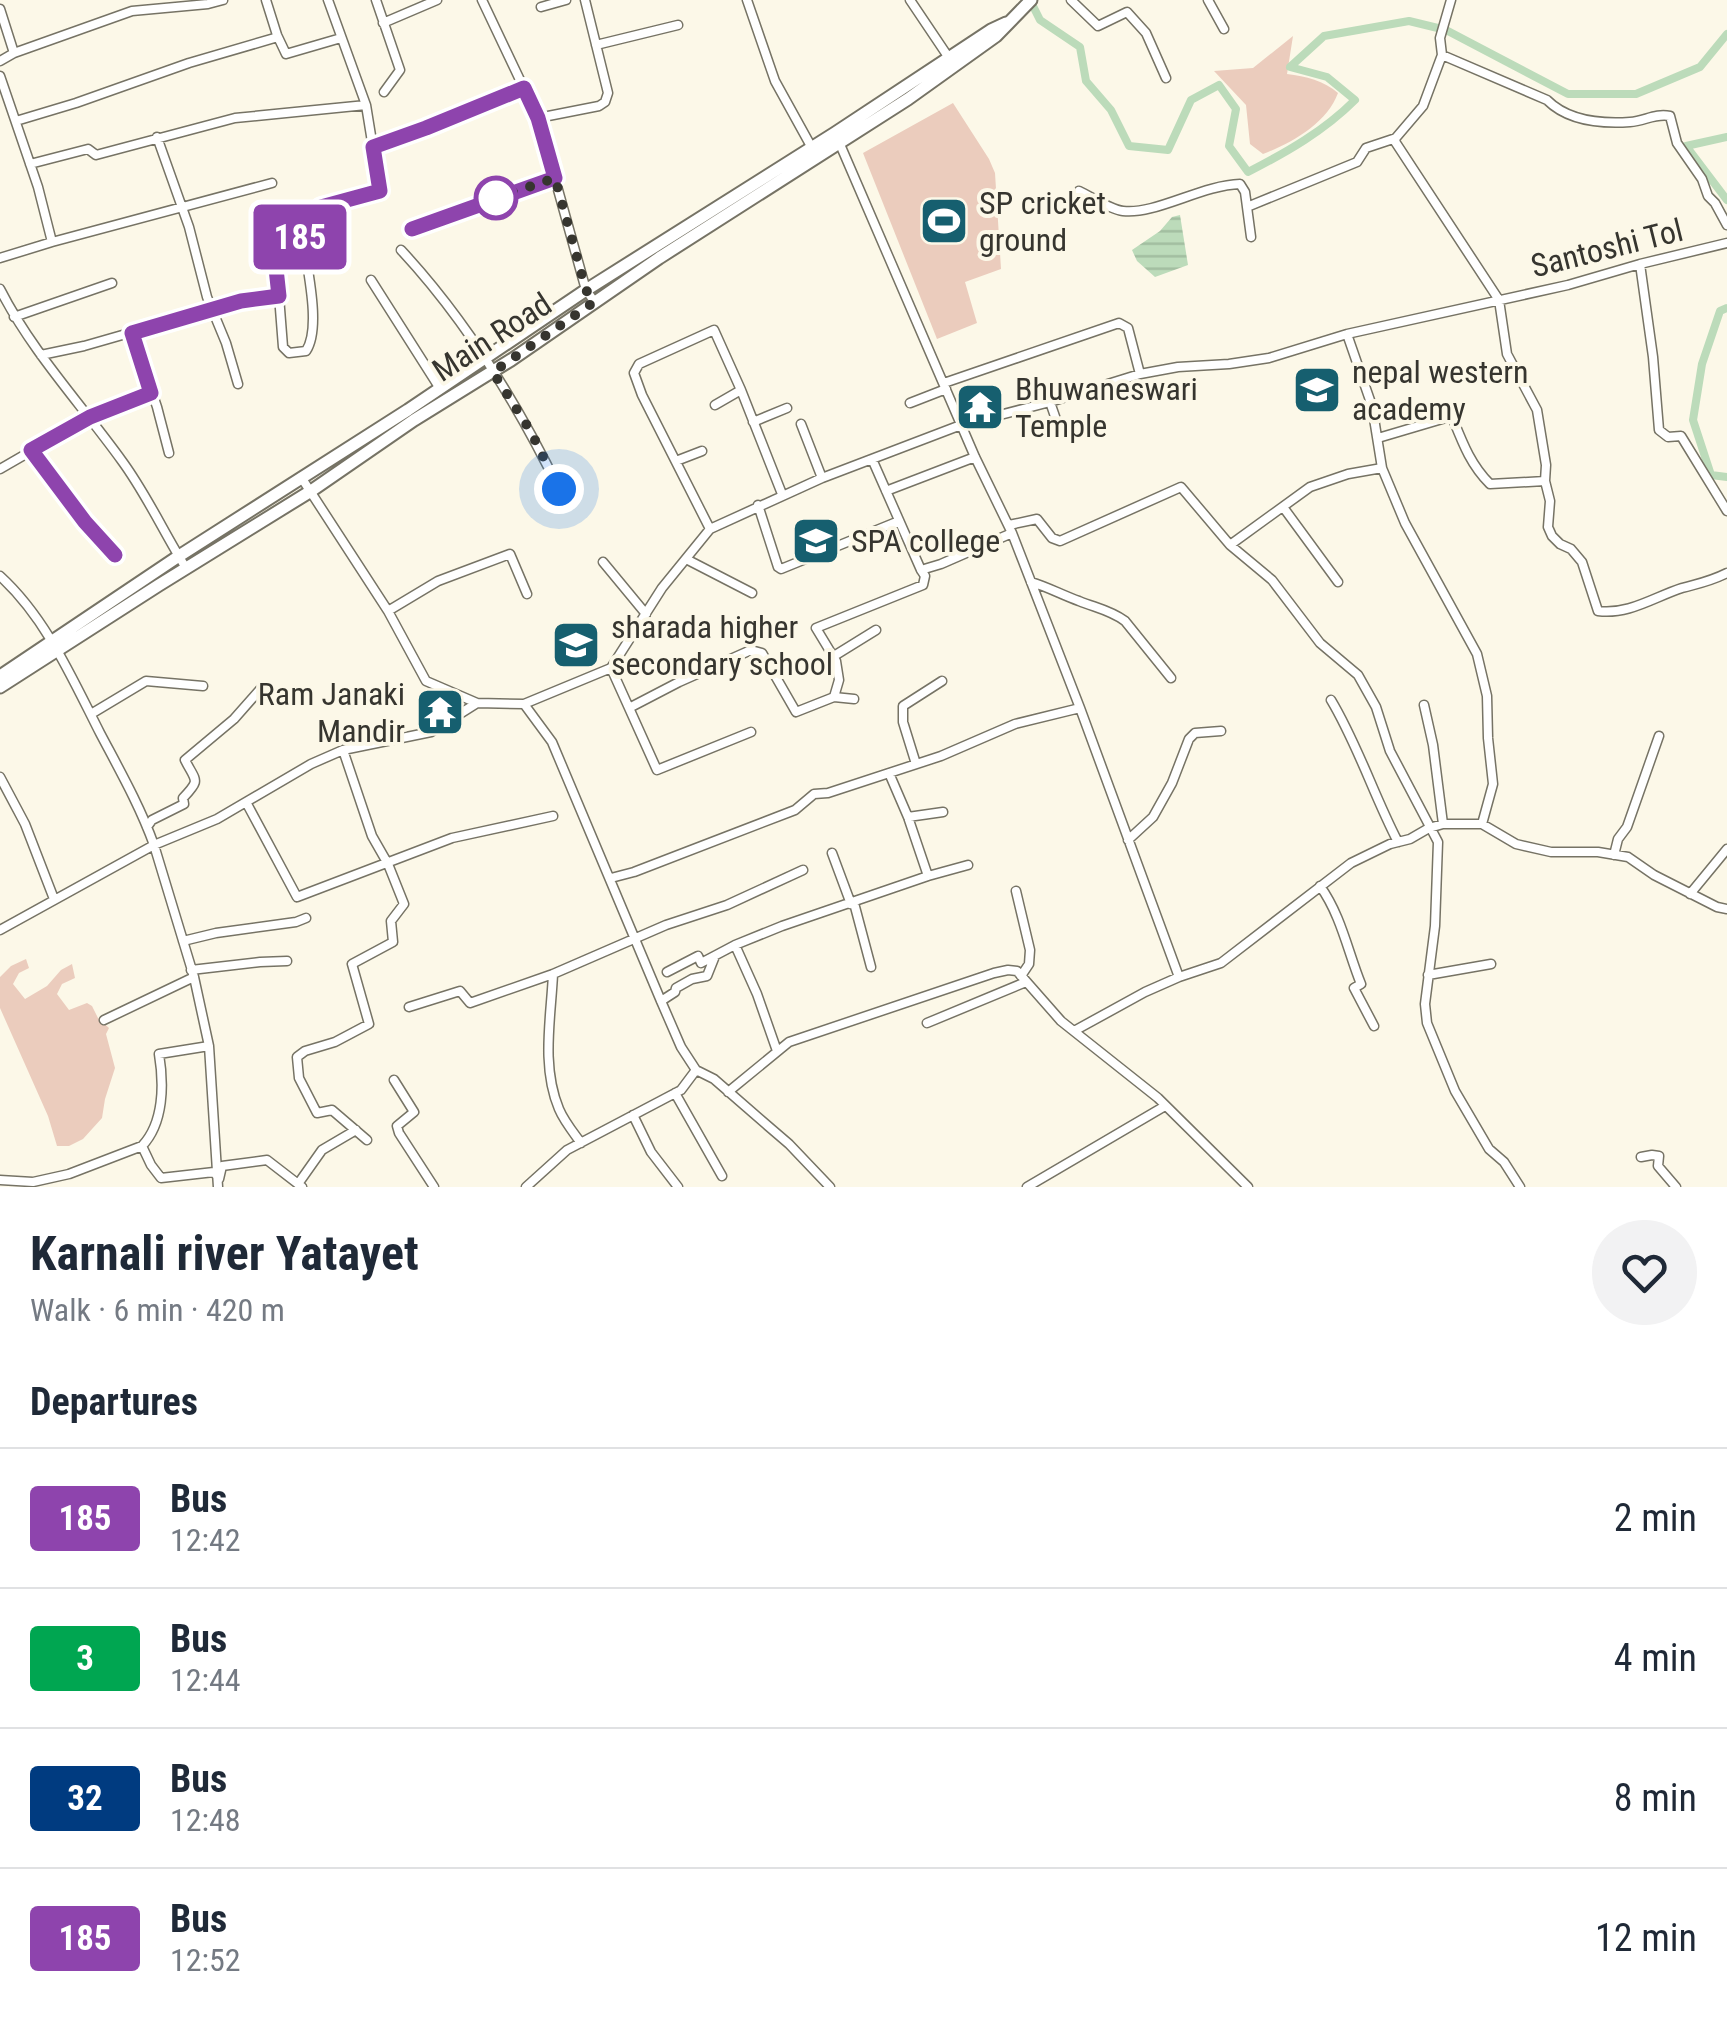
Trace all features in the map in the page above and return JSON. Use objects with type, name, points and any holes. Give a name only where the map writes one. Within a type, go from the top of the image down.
[{"type":"main road","name":"Main Road","points":[[0,676],[311,491],[411,415],[439,387],[586,290],[700,225],[982,46],[1026,5]]},
{"type":"main road","name":"Main Road","points":[[0,688],[179,556],[301,477],[493,372],[812,148],[838,138],[949,58],[1006,23]]},
{"type":"street","points":[[0,61],[132,11],[223,0]]},
{"type":"street","points":[[266,0],[286,54],[341,38]]},
{"type":"street","points":[[303,236],[314,324],[306,351],[289,353],[283,347],[273,241],[303,236],[314,235],[323,229],[318,212],[321,207],[380,191],[366,105],[328,0]]},
{"type":"street","points":[[376,0],[400,70],[384,92]]},
{"type":"street","points":[[384,23],[437,0]]},
{"type":"street","points":[[482,0],[538,118],[586,290],[594,302]]},
{"type":"street","points":[[541,7],[566,0]]},
{"type":"street","points":[[538,118],[605,102],[608,93],[585,0]]},
{"type":"street","points":[[747,0],[775,82],[812,148]]},
{"type":"street","points":[[910,0],[949,58]]},
{"type":"street","points":[[1071,0],[1098,26],[1127,12]]},
{"type":"street","points":[[1128,0],[1127,12],[1146,34],[1166,78]]},
{"type":"street","points":[[1208,0],[1224,29]]},
{"type":"street","points":[[1247,207],[1357,162],[1366,148],[1396,138],[1423,106],[1442,55],[1440,38],[1450,3]]},
{"type":"street","points":[[0,9],[14,53]]},
{"type":"street","points":[[596,45],[678,25]]},
{"type":"street","points":[[16,121],[189,62],[278,37]]},
{"type":"street","points":[[1442,55],[1547,100],[1557,110],[1578,119],[1633,122],[1654,115],[1670,116],[1677,142],[1727,224]]},
{"type":"street","points":[[0,76],[52,242]]},
{"type":"street","points":[[373,147],[524,88]]},
{"type":"street","points":[[30,164],[88,149],[96,155],[235,118],[366,105]]},
{"type":"street","points":[[158,137],[238,384]]},
{"type":"street","points":[[838,138],[974,457],[1010,529],[1178,977]]},
{"type":"street","points":[[1396,138],[1499,300],[1508,354],[1537,410],[1550,500],[1548,527],[1552,536],[1582,562],[1598,611],[1642,605],[1727,573]]},
{"type":"street","points":[[412,229],[555,178]]},
{"type":"street","points":[[0,258],[272,183]]},
{"type":"street","points":[[1078,191],[1122,211],[1148,208],[1222,185],[1240,184],[1245,192],[1251,237]]},
{"type":"street","name":"Santoshi Tol","points":[[710,528],[782,494],[961,425],[1140,374],[1178,366],[1269,358],[1347,334],[1568,285],[1727,244]]},
{"type":"street","points":[[402,250],[454,311],[485,356],[531,432],[559,489]]},
{"type":"street","points":[[1640,264],[1659,430],[1668,437],[1681,436],[1727,511]]},
{"type":"street","points":[[371,280],[439,387]]},
{"type":"street","points":[[14,317],[112,284]]},
{"type":"street","points":[[0,289],[14,317],[149,501],[186,568]]},
{"type":"street","points":[[41,355],[241,301],[279,296]]},
{"type":"street","points":[[910,403],[945,386],[1119,323],[1128,328],[1140,374]]},
{"type":"street","points":[[301,477],[388,611],[426,681],[477,703],[524,704],[611,668],[662,588],[710,528],[642,396],[634,373],[639,364],[714,330],[782,494]]},
{"type":"street","points":[[132,333],[168,453]]},
{"type":"street","points":[[1347,334],[1372,406],[1382,468],[1405,523],[1477,654],[1487,696],[1494,784],[1482,824]]},
{"type":"street","points":[[715,405],[741,390]]},
{"type":"street","points":[[0,469],[90,417],[151,393]]},
{"type":"street","points":[[1050,402],[1060,430]]},
{"type":"street","points":[[752,422],[787,408]]},
{"type":"street","points":[[1378,438],[1449,417],[1478,472],[1490,484],[1546,481]]},
{"type":"street","points":[[802,424],[822,478]]},
{"type":"street","points":[[31,450],[115,555]]},
{"type":"street","points":[[676,461],[702,451]]},
{"type":"street","points":[[886,491],[974,457]]},
{"type":"street","points":[[834,697],[839,680],[834,656],[812,628],[923,585],[922,570],[872,459]]},
{"type":"street","points":[[1230,545],[1310,487],[1382,468]]},
{"type":"street","points":[[922,570],[1037,519],[1052,538],[1060,541],[1181,487],[1230,545],[1272,580],[1320,643],[1358,675],[1376,706],[1390,751],[1438,842],[1427,1023],[1456,1091],[1488,1149],[1504,1162],[1520,1187]]},
{"type":"street","points":[[758,506],[781,569],[899,521]]},
{"type":"street","points":[[1283,507],[1338,582]]},
{"type":"street","points":[[388,611],[438,581],[510,554],[527,594]]},
{"type":"street","points":[[686,558],[752,593]]},
{"type":"street","points":[[603,562],[646,614]]},
{"type":"street","points":[[0,576],[16,591],[54,647],[154,845],[193,974],[209,1046],[218,1183]]},
{"type":"street","points":[[1031,582],[1118,615],[1172,678]]},
{"type":"street","points":[[834,656],[876,630]]},
{"type":"street","points":[[629,708],[751,650],[762,653],[796,712],[834,697],[854,698]]},
{"type":"street","points":[[611,668],[657,770],[751,732]]},
{"type":"street","points":[[91,714],[146,681],[203,686]]},
{"type":"street","points":[[916,764],[903,722],[903,706],[942,681]]},
{"type":"street","points":[[147,826],[184,804],[183,798],[196,785],[184,760],[234,719],[264,685]]},
{"type":"street","points":[[1331,700],[1398,842]]},
{"type":"street","points":[[0,930],[311,764],[343,750],[432,732],[477,703]]},
{"type":"street","points":[[524,704],[552,742],[634,940],[696,1070],[714,1079],[789,1144],[830,1187]]},
{"type":"street","points":[[1424,704],[1434,745],[1444,824]]},
{"type":"street","points":[[610,878],[795,810],[814,794],[828,793],[942,756],[1015,724],[1080,708]]},
{"type":"street","points":[[1128,840],[1152,817],[1172,784],[1192,736],[1221,731]]},
{"type":"street","points":[[1614,855],[1659,736]]},
{"type":"street","points":[[343,750],[372,836],[404,904],[391,921],[394,942],[352,964],[370,1024],[297,1056],[299,1078],[317,1113],[332,1110],[367,1140]]},
{"type":"street","points":[[888,774],[928,876]]},
{"type":"street","points":[[0,777],[25,824],[54,899]]},
{"type":"street","points":[[0,803],[10,798]]},
{"type":"street","points":[[246,802],[297,897],[452,838],[554,816]]},
{"type":"street","points":[[908,818],[943,812]]},
{"type":"street","points":[[1074,1031],[1145,992],[1221,964],[1350,863],[1444,824],[1482,824],[1516,844],[1551,852],[1598,852],[1628,858],[1690,894],[1727,910]]},
{"type":"street","points":[[1690,894],[1727,850]]},
{"type":"street","points":[[832,853],[852,903],[870,967]]},
{"type":"street","points":[[667,972],[698,956],[702,964],[735,945],[782,926],[968,865]]},
{"type":"street","points":[[409,1007],[460,991],[470,1003],[553,974],[666,925],[727,906],[803,870]]},
{"type":"street","points":[[1320,886],[1339,922],[1361,984],[1354,988],[1374,1026]]},
{"type":"street","points":[[927,1023],[1023,979],[1030,950],[1016,890]]},
{"type":"street","points":[[183,941],[306,918]]},
{"type":"street","points":[[735,945],[778,1051]]},
{"type":"street","points":[[661,1001],[692,979],[707,976],[716,956]]},
{"type":"street","points":[[104,1020],[193,974],[287,961]]},
{"type":"street","points":[[1428,974],[1491,964]]},
{"type":"street","points":[[728,1092],[789,1042],[994,972],[1017,971],[1051,1012],[1165,1106],[1248,1187]]},
{"type":"street","points":[[553,974],[548,1060],[560,1112],[581,1143]]},
{"type":"street","points":[[0,1180],[32,1182],[70,1174],[142,1146],[158,1118],[160,1054],[209,1046]]},
{"type":"street","points":[[526,1187],[567,1150],[681,1090],[696,1070]]},
{"type":"street","points":[[394,1080],[414,1112],[397,1126],[398,1133],[434,1187]]},
{"type":"street","points":[[675,1093],[722,1176]]},
{"type":"street","points":[[1027,1187],[1165,1106]]},
{"type":"street","points":[[634,1116],[652,1152],[678,1187]]},
{"type":"street","points":[[218,1183],[222,1166],[268,1160],[300,1186],[322,1150],[356,1130]]},
{"type":"street","points":[[142,1146],[161,1178],[214,1172],[218,1183]]},
{"type":"street","points":[[1641,1158],[1659,1156],[1658,1166],[1676,1187]]},
{"type":"shaded area","points":[[1293,36],[1287,74],[1314,80],[1338,93],[1326,114],[1307,131],[1263,154],[1250,144],[1246,105],[1214,71],[1253,68]]},
{"type":"shaded area","name":"SP cricket ground","points":[[953,103],[995,173],[1001,269],[965,282],[977,323],[937,339],[863,153]]},
{"type":"shaded area","points":[[1180,215],[1188,265],[1155,277],[1137,261],[1132,250],[1160,231],[1172,217]]},
{"type":"shaded area","points":[[26,959],[29,968],[19,973],[13,984],[25,999],[72,964],[75,978],[62,984],[57,994],[69,1010],[87,1003],[92,1006],[109,1028],[106,1034],[115,1068],[102,1118],[83,1139],[69,1146],[57,1146],[48,1116],[0,1008],[0,977]]},
{"type":"waterway","points":[[1030,0],[1040,20],[1080,47],[1086,81],[1111,110],[1129,146],[1168,150],[1191,100],[1219,85],[1236,109],[1229,146],[1248,172],[1331,122],[1355,100],[1327,77],[1290,67],[1324,36],[1409,21],[1446,30],[1568,94],[1636,94],[1700,67],[1727,34]]},
{"type":"waterway","points":[[1727,137],[1686,146],[1727,200]]},
{"type":"waterway","points":[[1727,308],[1720,311],[1702,364],[1693,420],[1711,475],[1727,477]]},
{"type":"bus line","name":"185","points":[[115,555],[31,450],[90,417],[151,393],[132,333],[241,301],[279,296],[273,241],[320,233],[321,207],[378,193],[382,187],[373,147],[524,88],[538,118],[555,178],[412,229]]},
{"type":"place","name":"SP cricket ground","points":[[944,221]]},
{"type":"place","name":"nepal western academy","points":[[1317,390]]},
{"type":"place","name":"Bhuwaneswari Temple","points":[[980,407]]},
{"type":"place","name":"SPA college","points":[[816,541]]},
{"type":"place","name":"sharada higher secondary school","points":[[576,645]]},
{"type":"place","name":"Ram Janaki Mandir","points":[[440,712]]},
{"type":"route","points":[[496,198],[555,178],[586,290],[594,302],[493,372],[531,432],[559,489]]}]
